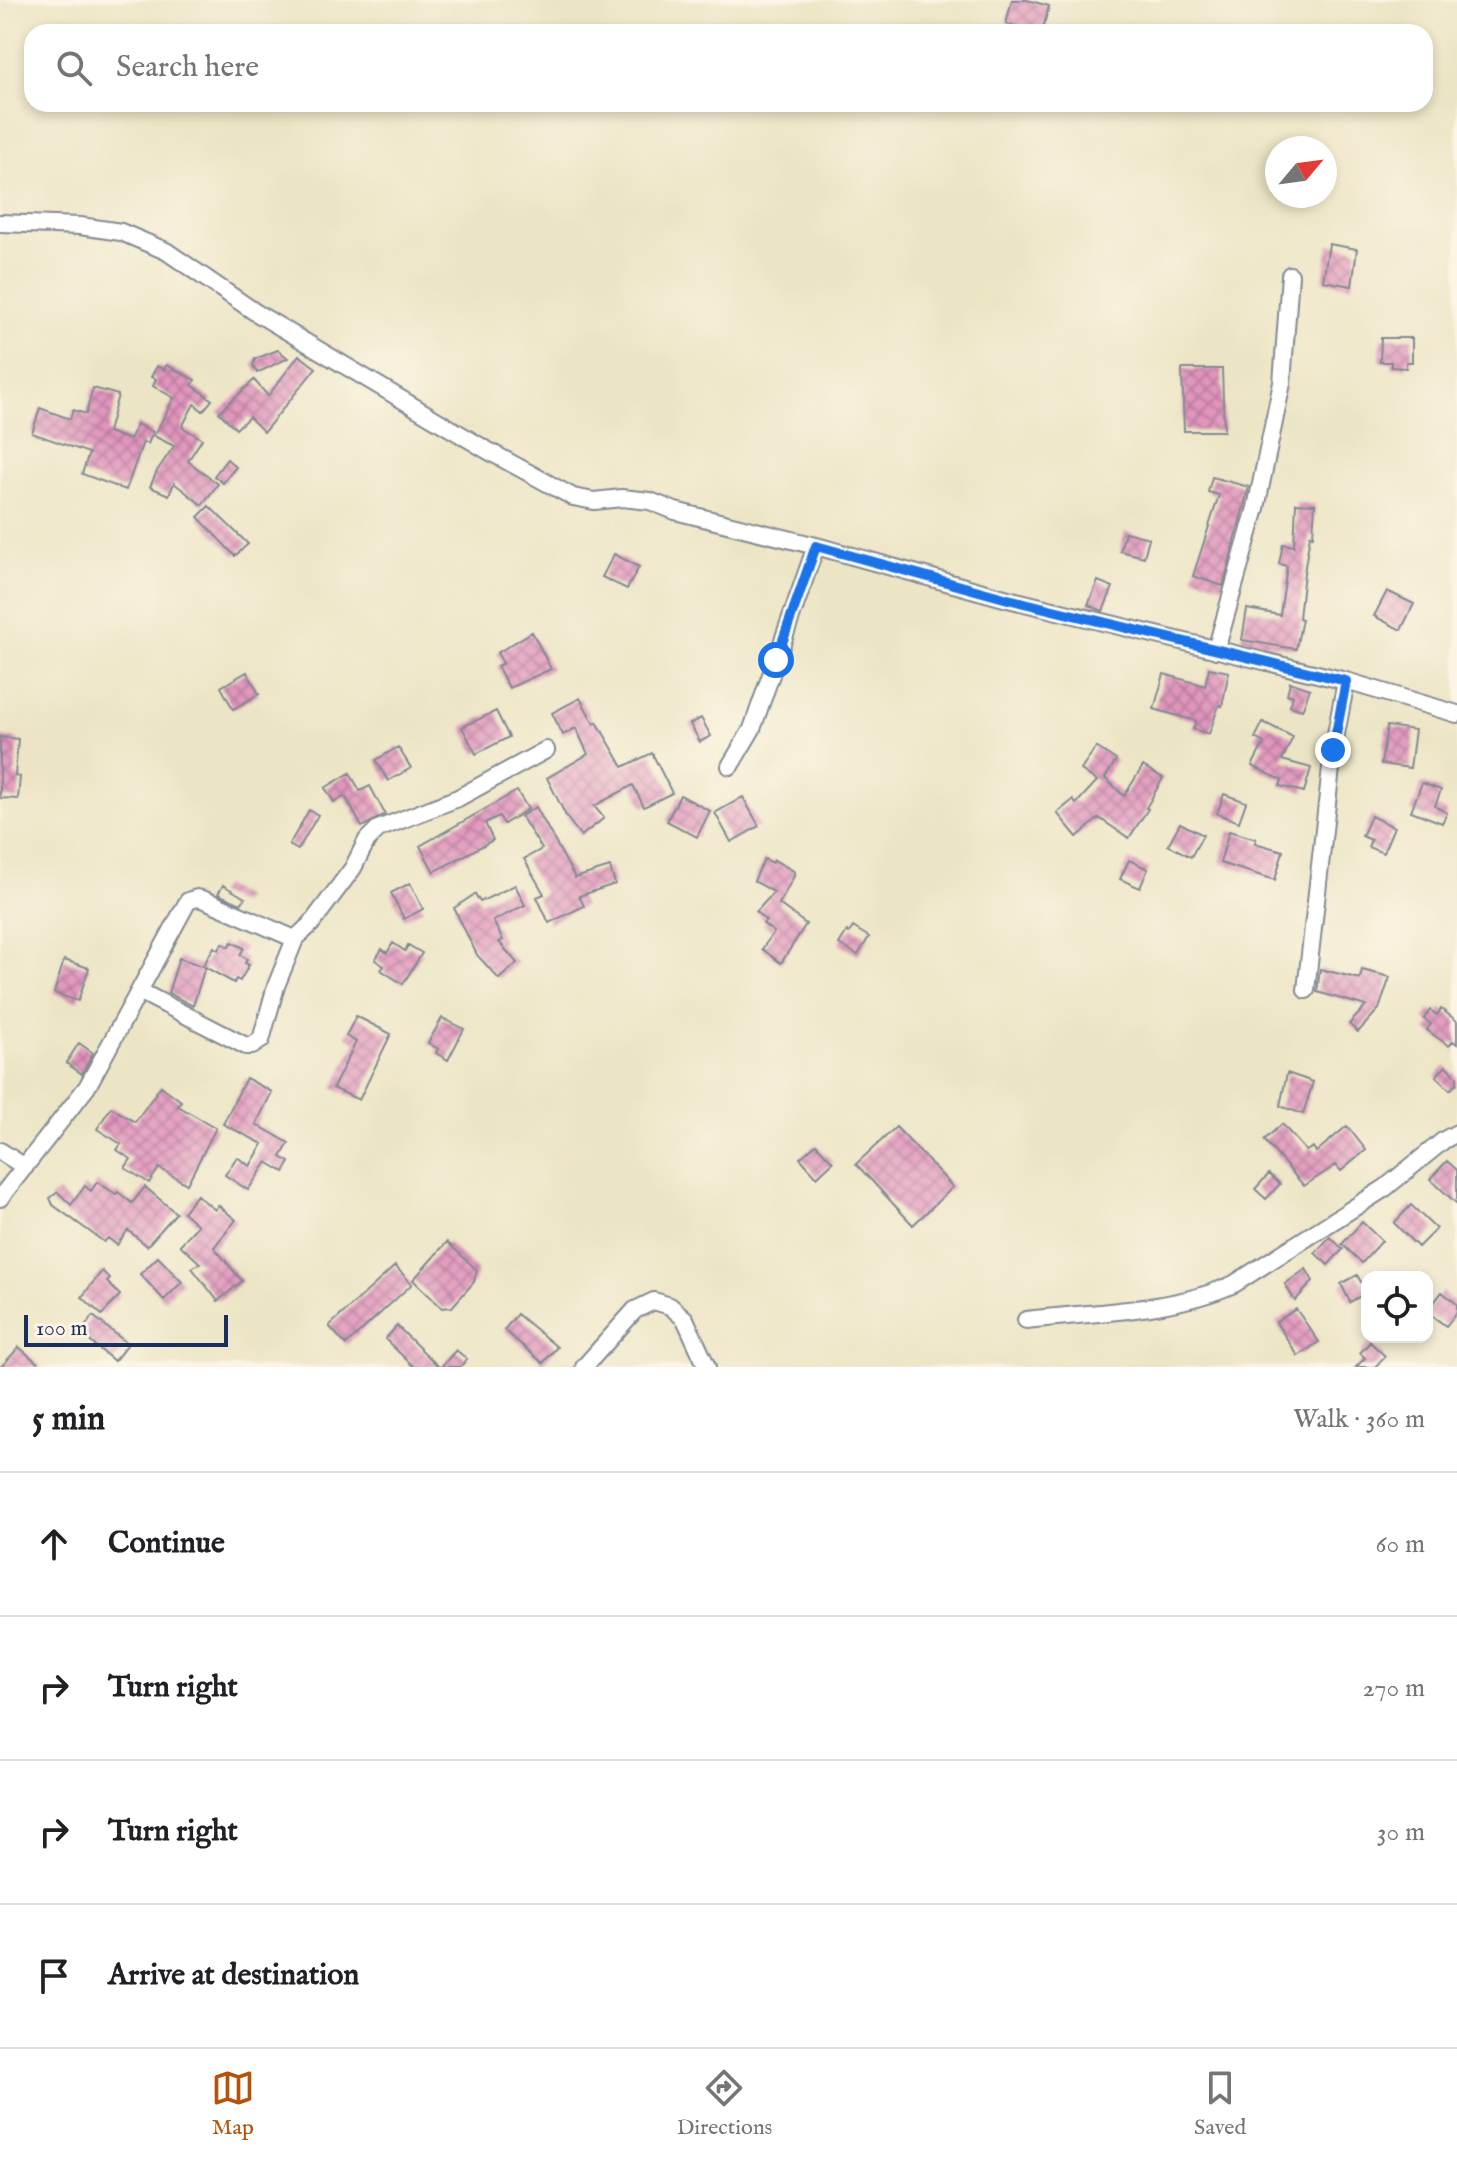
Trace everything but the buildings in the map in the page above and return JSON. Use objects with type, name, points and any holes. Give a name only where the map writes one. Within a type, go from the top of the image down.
[{"type":"street","points":[[0,223],[80,226],[121,232],[166,251],[255,312],[485,449],[573,497],[594,501],[622,498],[650,501],[675,511],[1008,599],[1346,681],[1457,714]]},
{"type":"street","points":[[1216,650],[1256,508],[1282,383],[1290,275]]},
{"type":"street","points":[[730,766],[752,729],[816,546]]},
{"type":"street","points":[[1306,990],[1333,750],[1346,681]]},
{"type":"street","points":[[139,991],[246,1046],[252,1046],[261,1040],[276,986],[295,939],[311,924],[353,868],[367,840],[378,829],[458,798],[546,750]]},
{"type":"street","points":[[0,1198],[87,1087],[188,901],[197,898],[205,900],[295,939]]},
{"type":"street","points":[[1026,1320],[1208,1296],[1234,1284],[1385,1188],[1457,1133]]},
{"type":"street","points":[[0,1151],[25,1167]]},
{"type":"street","points":[[584,1367],[635,1310],[654,1301],[670,1306],[685,1319],[707,1367]]},
{"type":"route","points":[[776,660],[816,546],[1008,599],[1346,681],[1333,750]]}]
